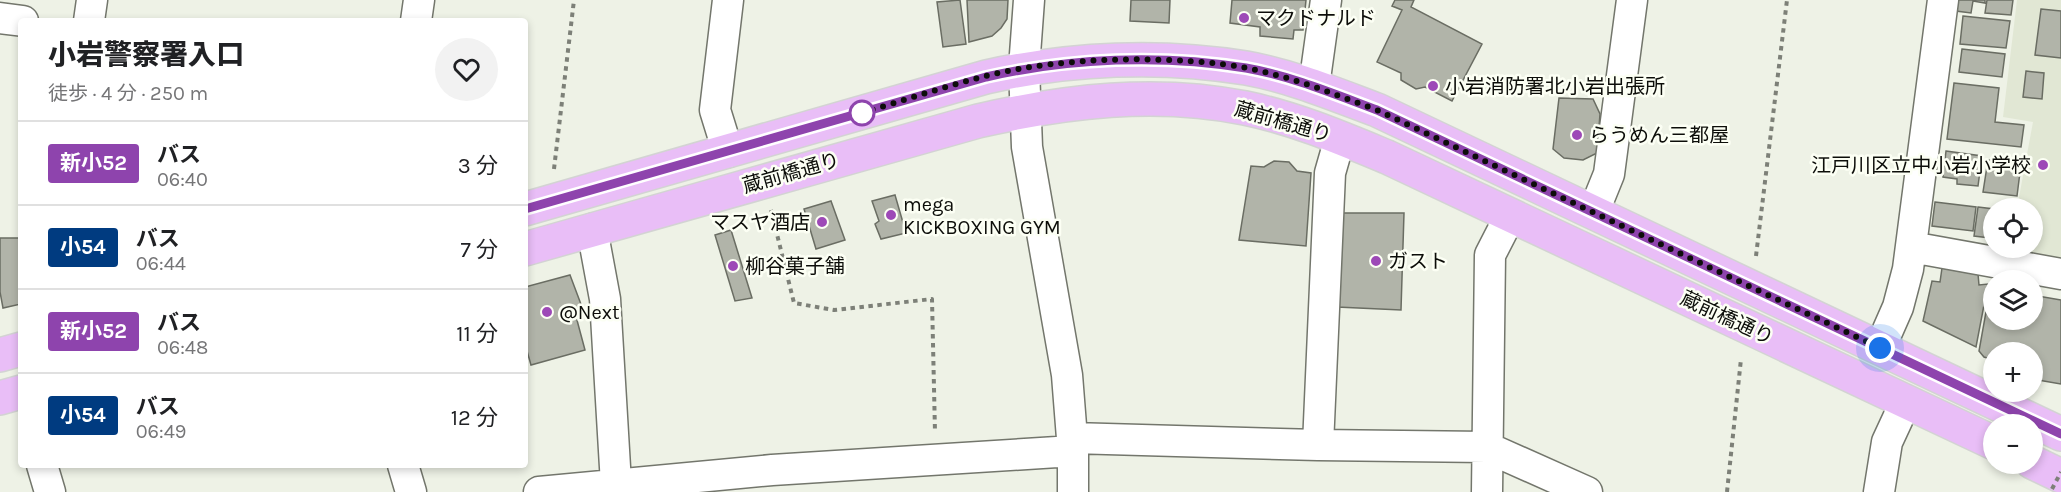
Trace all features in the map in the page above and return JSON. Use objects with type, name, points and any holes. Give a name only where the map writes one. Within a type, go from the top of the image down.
[{"type":"main road","name":"蔵前橋通り","points":[[528,208],[1024,68],[1139,60],[1247,68],[1314,86],[1377,110],[2061,434]]},
{"type":"main road","name":"蔵前橋通り","points":[[528,248],[1024,110],[1106,100],[1150,99],[1206,102],[1245,108],[1285,118],[1387,157],[1983,438]]},
{"type":"main road","points":[[0,355],[18,350]]},
{"type":"main road","points":[[0,398],[18,394]]},
{"type":"main road","points":[[2043,469],[2058,479]]},
{"type":"street","points":[[89,18],[92,0]]},
{"type":"street","points":[[416,18],[419,0]]},
{"type":"street","points":[[728,0],[715,110],[728,152]]},
{"type":"street","points":[[1029,0],[1024,68],[1027,147],[1067,375],[1073,492]]},
{"type":"street","points":[[1314,86],[1326,0]]},
{"type":"street","points":[[1594,211],[1609,174],[1632,0]]},
{"type":"street","points":[[1880,348],[1898,307],[1908,268],[1943,0]]},
{"type":"street","points":[[0,18],[18,20]]},
{"type":"street","points":[[1318,445],[1330,173],[1340,138]]},
{"type":"street","points":[[1487,492],[1490,255],[1510,216]]},
{"type":"street","points":[[592,229],[604,298],[606,487]]},
{"type":"street","points":[[1911,248],[2061,274]]},
{"type":"street","points":[[1879,492],[1887,442],[1906,401]]},
{"type":"street","points":[[539,492],[606,487],[773,481],[936,459],[1072,444],[1486,447],[1587,492]]},
{"type":"street","points":[[43,468],[50,492]]},
{"type":"street","points":[[404,468],[411,492]]},
{"type":"path","points":[[553,170],[574,0]]},
{"type":"path","points":[[1755,260],[1787,0]]},
{"type":"path","points":[[770,207],[794,303],[834,310],[932,299],[936,459]]},
{"type":"path","points":[[1727,492],[1742,354]]},
{"type":"shaded area","name":"江戸川区立中小岩小学校","points":[[2017,0],[2061,0],[2061,259],[2043,256],[2043,198],[2019,198],[2033,122],[2003,117]]},
{"type":"building","points":[[960,0],[966,44],[943,47],[937,2]]},
{"type":"building","points":[[967,0],[1008,0],[1007,19],[992,36],[969,42]]},
{"type":"building","points":[[1131,0],[1170,0],[1169,23],[1130,21]]},
{"type":"building","points":[[1232,0],[1306,0],[1303,30],[1294,30],[1293,39],[1260,36],[1260,27],[1230,23]]},
{"type":"building","points":[[1395,0],[1414,0],[1411,7],[1482,44],[1452,101],[1425,87],[1416,89],[1401,80],[1401,73],[1377,62],[1402,10],[1392,6]]},
{"type":"building","points":[[1957,0],[1985,0],[1985,3],[1973,1],[1971,13],[1956,11]]},
{"type":"building","points":[[1987,0],[2013,0],[2011,15],[1985,13]]},
{"type":"building","points":[[2041,9],[2061,11],[2061,58],[2035,55]]},
{"type":"building","points":[[1963,16],[2010,21],[2006,48],[1960,44]]},
{"type":"building","points":[[1962,49],[2005,54],[2002,77],[1959,72]]},
{"type":"building","points":[[2026,71],[2044,73],[2042,99],[2023,97]]},
{"type":"building","points":[[1954,83],[1999,88],[1995,122],[2024,125],[2021,147],[1947,139]]},
{"type":"building","points":[[1559,98],[1593,99],[1600,114],[1597,153],[1583,160],[1564,158],[1553,149]]},
{"type":"building","points":[[1946,151],[1982,156],[1978,186],[1957,184],[1957,179],[1943,177]]},
{"type":"building","points":[[1988,160],[2021,164],[2017,196],[1983,192]]},
{"type":"building","points":[[1274,161],[1289,162],[1297,171],[1311,173],[1306,246],[1239,240],[1251,166],[1264,167]]},
{"type":"building","points":[[895,195],[906,233],[881,239],[875,224],[879,221],[872,201]]},
{"type":"building","points":[[831,201],[845,240],[816,249],[804,209]]},
{"type":"building","points":[[1935,202],[1976,207],[1973,231],[1932,226]]},
{"type":"building","points":[[1978,207],[1983,208],[1983,237],[1974,236]]},
{"type":"building","points":[[1341,213],[1404,213],[1401,310],[1337,307]]},
{"type":"building","points":[[731,230],[752,298],[735,301],[715,235]]},
{"type":"building","points":[[0,238],[18,238],[18,305],[3,308],[0,292]]},
{"type":"building","points":[[1942,268],[1978,274],[1979,285],[1983,285],[1983,310],[1976,347],[1923,321],[1932,281],[1940,282]]},
{"type":"building","points":[[570,275],[582,307],[574,309],[585,350],[531,365],[528,354],[528,286]]},
{"type":"building","points":[[2043,297],[2061,300],[2061,384],[2043,381],[2043,342],[1983,342],[1983,356],[1979,351],[1983,329],[2043,330]]},
{"type":"bus line","name":"新小52","points":[[528,208],[1024,68],[1139,60],[1247,68],[1314,86],[1377,110],[2061,434]]},
{"type":"place","name":"マクドナルド","points":[[1244,18]]},
{"type":"place","name":"小岩消防署北小岩出張所","points":[[1433,86]]},
{"type":"place","name":"らうめん三都屋","points":[[1577,135]]},
{"type":"place","name":"江戸川区立中小岩小学校","points":[[2043,165]]},
{"type":"place","name":"mega KICKBOXING GYM","points":[[891,215]]},
{"type":"place","name":"マスヤ酒店","points":[[822,222]]},
{"type":"place","name":"ガスト","points":[[1376,261]]},
{"type":"place","name":"柳谷菓子舗","points":[[733,266]]},
{"type":"place","name":"@Next","points":[[547,312]]},
{"type":"route","points":[[862,113],[857,114],[1024,68],[1139,60],[1247,68],[1314,86],[1377,110],[1880,348]]}]
